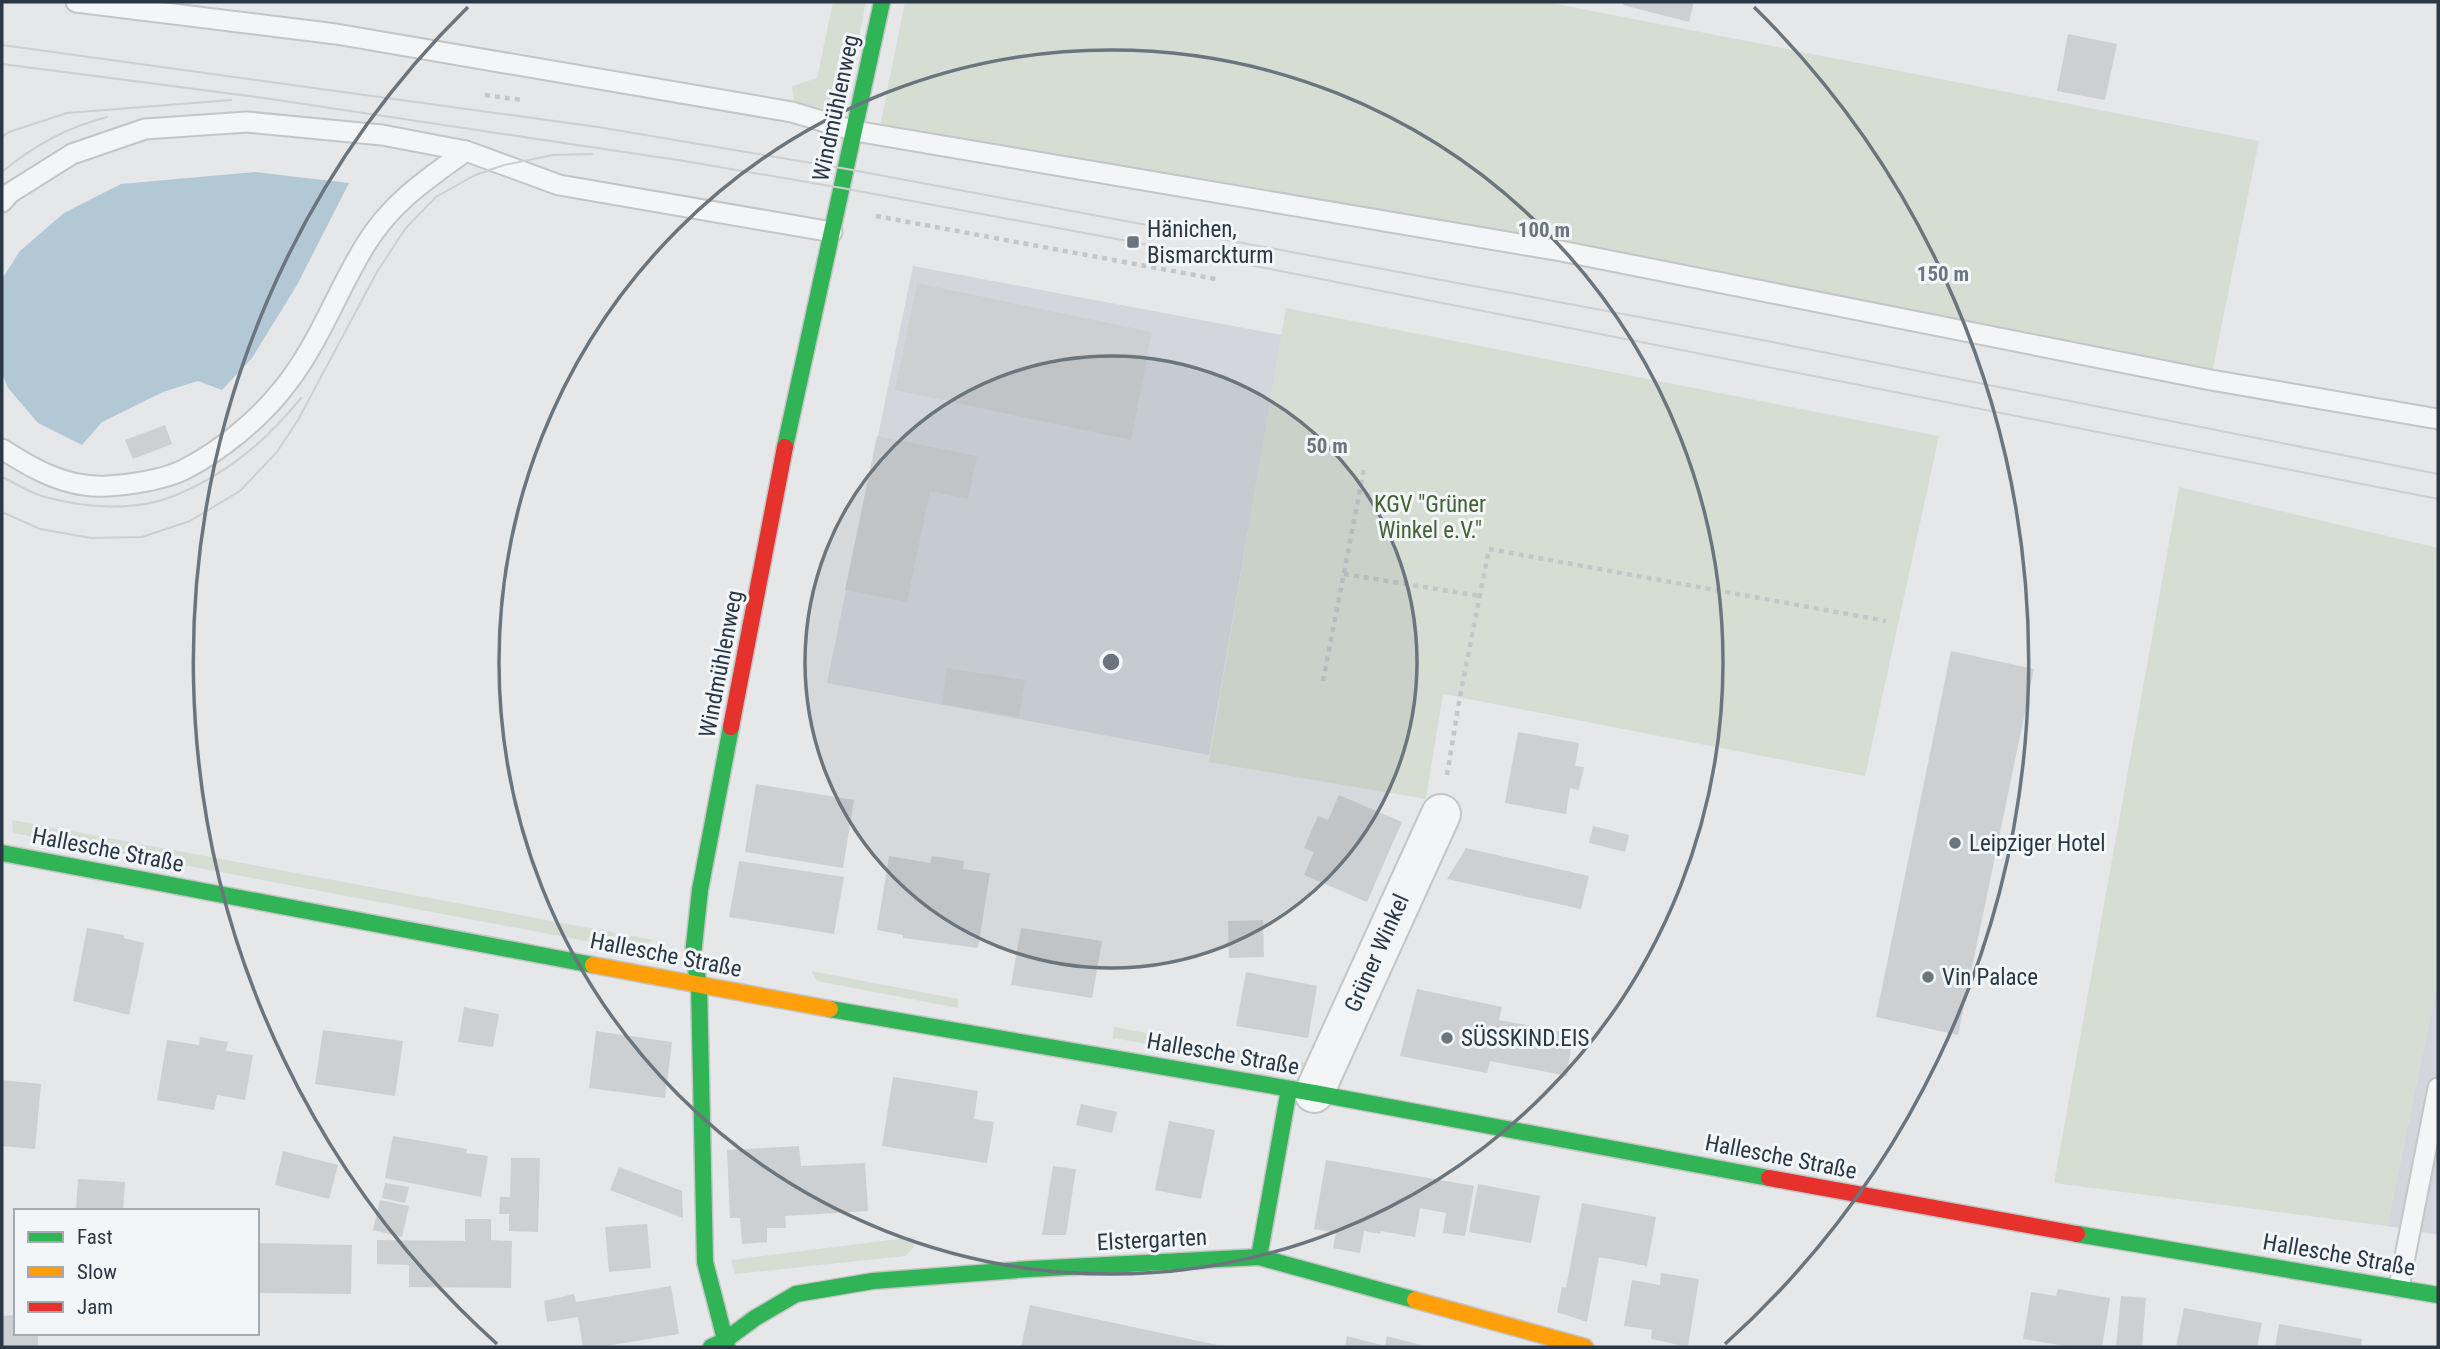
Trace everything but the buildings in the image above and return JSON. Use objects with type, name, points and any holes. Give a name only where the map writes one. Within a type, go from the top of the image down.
[{"type":"street","name":"Windmühlenweg","points":[[720,1345],[705,1262],[699,984],[693,955],[701,890],[794,402],[882,2]]},
{"type":"street","name":"Grüner Winkel","points":[[1259,1257],[1302,1091],[1441,814]]},
{"type":"street","name":"Hallesche Straße","points":[[2,853],[784,1001],[1302,1091],[2009,1222],[2438,1295]]},
{"type":"street","name":"Elstergarten","points":[[720,1345],[755,1318],[796,1294],[873,1281],[1043,1268],[1259,1257],[1585,1347]]},
{"type":"lane","points":[[76,2],[335,34],[792,112],[855,131],[1562,251],[2211,380],[2438,419]]},
{"type":"lane","points":[[2,202],[10,193],[72,154],[145,129],[247,122],[382,135],[466,151],[559,186],[832,232]]},
{"type":"lane","points":[[2,449],[36,471],[84,485],[131,484],[186,469],[235,436],[282,391],[320,332],[366,243],[404,196],[466,151]]},
{"type":"lane","points":[[2399,1287],[2437,1100]]},
{"type":"path","points":[[837,210],[948,228],[1216,279]]},
{"type":"path","points":[[1323,681],[1364,469]]},
{"type":"path","points":[[1441,814],[1460,696],[1489,549],[1886,621]]},
{"type":"path","points":[[1344,574],[1480,596]]},
{"type":"shaded area","points":[[913,266],[1282,335],[1209,755],[827,683]]},
{"type":"shaded area","points":[[2438,979],[2438,1235],[2387,1226]]},
{"type":"green space","points":[[833,2],[866,2],[845,107],[826,109],[794,102],[792,86],[817,78]]},
{"type":"green space","points":[[905,2],[1546,2],[2259,141],[2212,373],[880,127]]},
{"type":"green space","name":"KGV \"Grüner Winkel e.V.\"","points":[[1286,308],[1939,436],[1865,776],[1443,694],[1426,799],[1209,762]]},
{"type":"green space","points":[[2179,487],[2438,548],[2438,979],[2387,1226],[2054,1183]]},
{"type":"green space","points":[[12,820],[654,940],[628,949],[13,833]]},
{"type":"green space","points":[[811,971],[958,999],[958,1008],[817,981]]},
{"type":"green space","points":[[1114,1027],[1308,1063],[1289,1069],[1113,1038]]},
{"type":"green space","points":[[914,1237],[914,1247],[905,1256],[735,1274],[731,1260]]},
{"type":"water","points":[[255,172],[349,183],[297,285],[252,358],[222,390],[198,381],[163,392],[102,422],[82,445],[38,423],[8,388],[2,373],[2,279],[20,251],[64,213],[121,184]]},
{"type":"tram line","points":[[2,45],[598,127],[847,169],[1757,339],[2438,474]]},
{"type":"tram line","points":[[2,64],[257,97],[684,161],[842,188],[1133,242],[2438,499]]},
{"type":"tram line","points":[[2,137],[9,132],[67,113],[231,100]]},
{"type":"tram line","points":[[2,172],[52,138],[107,117]]},
{"type":"tram line","points":[[2,512],[40,529],[91,538],[142,537],[190,521],[240,491],[277,452],[298,420],[377,272],[405,229],[436,197],[475,175],[504,165],[553,155],[592,154]]},
{"type":"tram line","points":[[2,477],[39,495],[77,504],[128,506],[161,500],[194,487],[228,466],[274,428],[301,398]]},
{"type":"traffic: fast","points":[[785,447],[882,2]]},
{"type":"traffic: fast","points":[[727,1347],[705,1262],[699,984],[693,955],[700,890],[731,727]]},
{"type":"traffic: fast","points":[[2,853],[593,965]]},
{"type":"traffic: fast","points":[[830,1009],[1314,1093],[1769,1178]]},
{"type":"traffic: fast","points":[[1259,1257],[1289,1089]]},
{"type":"traffic: fast","points":[[2077,1234],[2438,1295]]},
{"type":"traffic: fast","points":[[711,1347],[796,1294],[873,1281],[1030,1269],[1259,1257],[1415,1300]]},
{"type":"traffic: slow","points":[[593,965],[830,1009]]},
{"type":"traffic: slow","points":[[1415,1300],[1585,1347]]},
{"type":"traffic: jam","points":[[731,727],[785,447]]},
{"type":"traffic: jam","points":[[1769,1178],[2077,1234]]},
{"type":"place","name":"Hänichen, Bismarckturm","points":[[1133,242]]},
{"type":"place","name":"Leipziger Hotel","points":[[1955,843]]},
{"type":"place","name":"Vin Palace","points":[[1928,977]]},
{"type":"place","name":"SÜSSKIND.EIS","points":[[1447,1038]]}]
